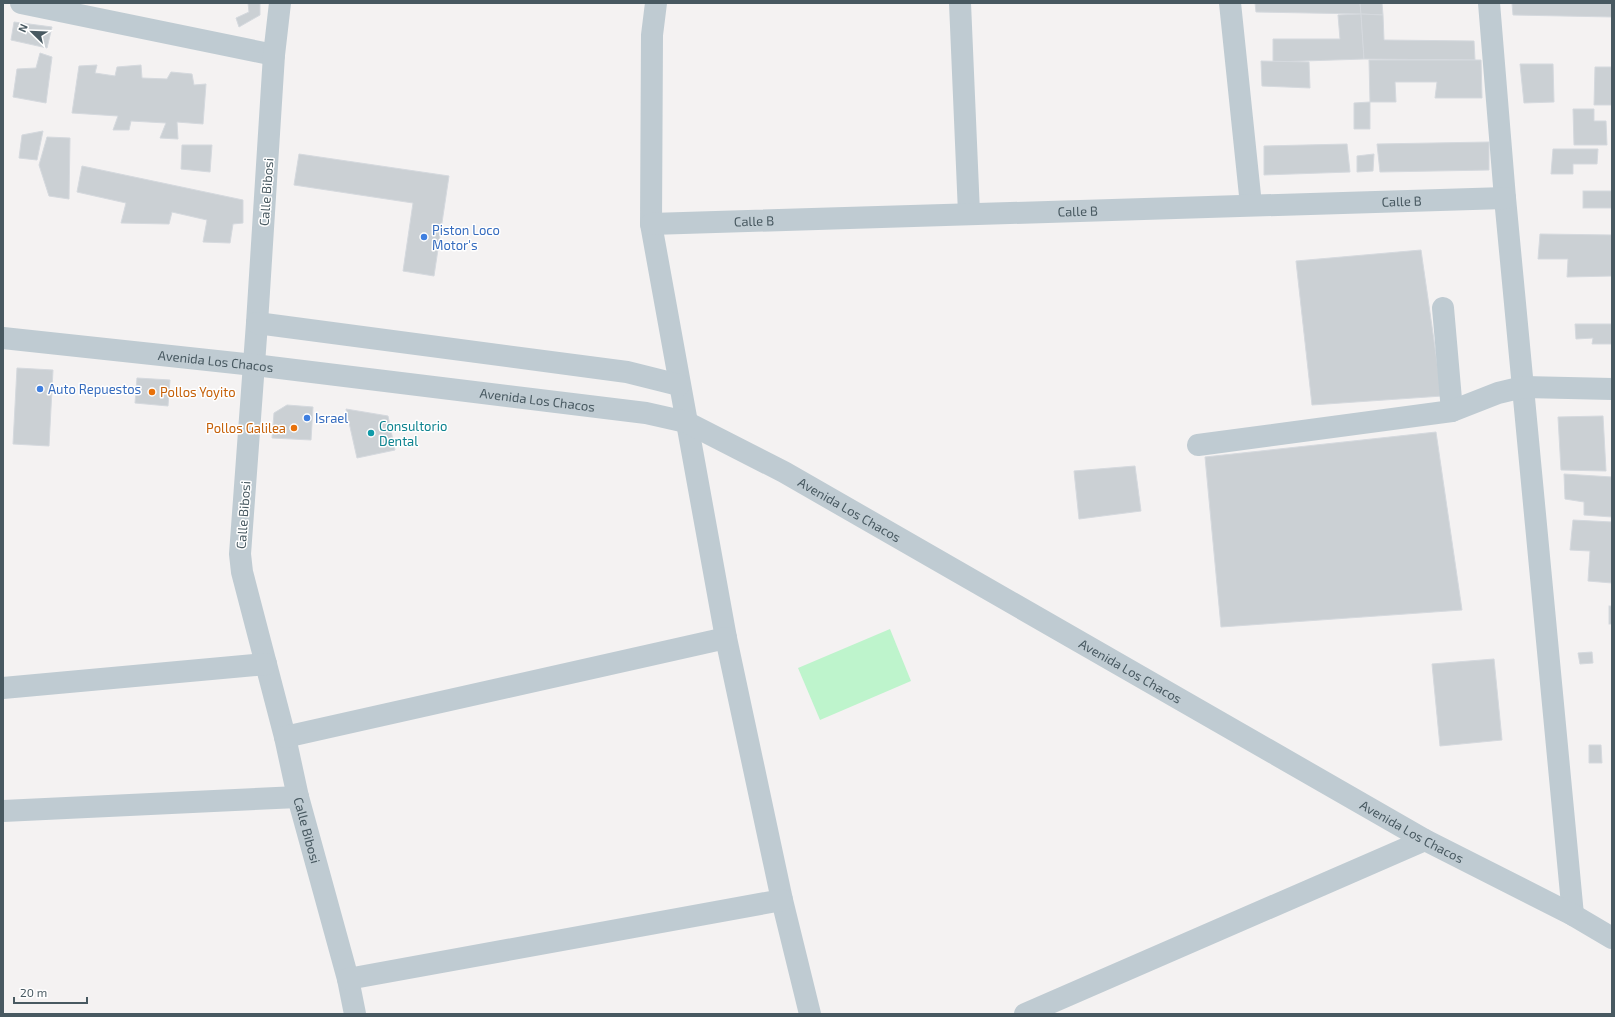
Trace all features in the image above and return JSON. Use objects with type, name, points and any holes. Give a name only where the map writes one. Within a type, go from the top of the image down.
[{"type":"street","points":[[21,3],[274,55]]},
{"type":"street","name":"Calle Bibosi","points":[[280,3],[274,55],[257,323],[240,554],[242,572],[285,737],[298,797],[348,979],[355,1014]]},
{"type":"street","points":[[656,3],[652,35],[651,224],[726,638],[782,900],[810,1014]]},
{"type":"street","points":[[960,3],[969,213]]},
{"type":"street","points":[[1230,3],[1251,205]]},
{"type":"street","points":[[1490,3],[1505,198],[1573,915]]},
{"type":"street","name":"Calle B","points":[[651,224],[969,213],[1505,198]]},
{"type":"street","points":[[1443,308],[1452,411]]},
{"type":"street","points":[[257,323],[627,372],[679,385]]},
{"type":"street","name":"Avenida Los Chacos","points":[[3,338],[254,365],[646,412],[686,422],[784,472],[1425,840],[1573,915],[1612,938]]},
{"type":"street","points":[[1198,445],[1452,411],[1498,393],[1523,387],[1612,389]]},
{"type":"street","points":[[285,737],[726,638]]},
{"type":"street","points":[[3,688],[266,664]]},
{"type":"street","points":[[3,811],[298,797]]},
{"type":"street","points":[[1025,1014],[1425,840]]},
{"type":"street","points":[[348,979],[782,900]]},
{"type":"green space","points":[[890,629],[911,681],[820,720],[798,668]]},
{"type":"building","points":[[248,3],[260,3],[260,15],[239,27],[236,18],[249,12]]},
{"type":"building","points":[[1255,3],[1360,3],[1361,14],[1256,12]]},
{"type":"building","points":[[1360,3],[1382,3],[1383,15],[1361,14]]},
{"type":"building","points":[[1512,3],[1612,3],[1612,17],[1513,15]]},
{"type":"building","points":[[1361,14],[1364,59],[1273,62],[1273,39],[1340,39],[1338,15]]},
{"type":"building","points":[[1361,14],[1383,15],[1384,40],[1474,41],[1475,60],[1364,59]]},
{"type":"building","points":[[14,22],[52,27],[47,48],[11,40]]},
{"type":"building","points":[[40,53],[52,57],[46,103],[13,97],[17,69],[36,68]]},
{"type":"building","points":[[1369,60],[1481,60],[1482,98],[1435,98],[1437,82],[1395,82],[1396,102],[1370,102]]},
{"type":"building","points":[[1261,61],[1309,62],[1310,88],[1262,86]]},
{"type":"building","points":[[1520,64],[1553,64],[1554,102],[1524,103]]},
{"type":"building","points":[[97,65],[95,73],[115,76],[117,67],[141,65],[142,78],[167,79],[171,72],[192,74],[194,85],[206,84],[203,124],[177,122],[178,139],[160,138],[166,123],[131,121],[129,130],[113,130],[118,116],[72,113],[79,66]]},
{"type":"building","points":[[1595,67],[1612,67],[1612,105],[1594,105]]},
{"type":"building","points":[[1370,102],[1370,129],[1354,129],[1354,103]]},
{"type":"building","points":[[1573,109],[1594,109],[1594,121],[1606,121],[1607,145],[1574,145]]},
{"type":"building","points":[[43,131],[37,160],[19,158],[22,135]]},
{"type":"building","points":[[47,137],[70,138],[69,199],[49,196],[39,165]]},
{"type":"building","points":[[1489,142],[1489,170],[1380,172],[1377,144]]},
{"type":"building","points":[[1347,144],[1350,172],[1264,175],[1264,146]]},
{"type":"building","points":[[182,145],[212,145],[210,172],[181,169]]},
{"type":"building","points":[[1553,149],[1598,149],[1597,164],[1573,164],[1573,174],[1551,174]]},
{"type":"building","name":"Piston Loco Motor's","points":[[299,154],[449,176],[434,276],[403,271],[413,203],[294,185]]},
{"type":"building","points":[[1374,154],[1373,171],[1357,172],[1357,156]]},
{"type":"building","points":[[82,166],[243,200],[243,223],[233,224],[230,243],[203,242],[207,220],[172,212],[169,224],[121,223],[126,203],[77,192]]},
{"type":"building","points":[[1583,191],[1612,191],[1612,208],[1583,208]]},
{"type":"building","points":[[1540,234],[1612,235],[1612,276],[1567,277],[1568,259],[1538,259]]},
{"type":"building","points":[[1421,250],[1442,396],[1312,405],[1296,261]]},
{"type":"building","points":[[1575,324],[1612,324],[1612,344],[1592,344],[1593,338],[1576,339]]},
{"type":"building","points":[[17,368],[53,370],[49,446],[13,444]]},
{"type":"building","name":"Pollos Yoyito","points":[[137,378],[170,380],[168,406],[135,403]]},
{"type":"building","points":[[287,405],[313,407],[311,440],[272,438],[274,413]]},
{"type":"building","name":"Consultorio Dental","points":[[346,409],[388,416],[395,450],[357,458]]},
{"type":"building","points":[[1603,416],[1606,471],[1561,470],[1558,417]]},
{"type":"building","points":[[1436,432],[1462,610],[1221,627],[1205,457]]},
{"type":"building","points":[[1135,466],[1141,511],[1079,519],[1074,471]]},
{"type":"building","points":[[1564,474],[1612,477],[1612,517],[1584,515],[1584,502],[1565,499]]},
{"type":"building","points":[[1573,520],[1612,522],[1612,583],[1588,581],[1590,551],[1570,550]]},
{"type":"building","points":[[1609,606],[1612,606],[1612,624],[1609,624]]},
{"type":"building","points":[[1592,652],[1593,663],[1580,664],[1578,653]]},
{"type":"building","points":[[1494,659],[1502,740],[1440,746],[1432,664]]},
{"type":"building","points":[[1589,745],[1601,745],[1602,763],[1589,763]]},
{"type":"place","name":"Piston Loco Motor's","points":[[424,237]]},
{"type":"place","name":"Auto Repuestos","points":[[40,389]]},
{"type":"place","name":"Pollos Yoyito","points":[[152,392]]},
{"type":"place","name":"Israel","points":[[307,418]]},
{"type":"place","name":"Pollos Galilea","points":[[294,428]]},
{"type":"place","name":"Consultorio Dental","points":[[371,433]]}]
